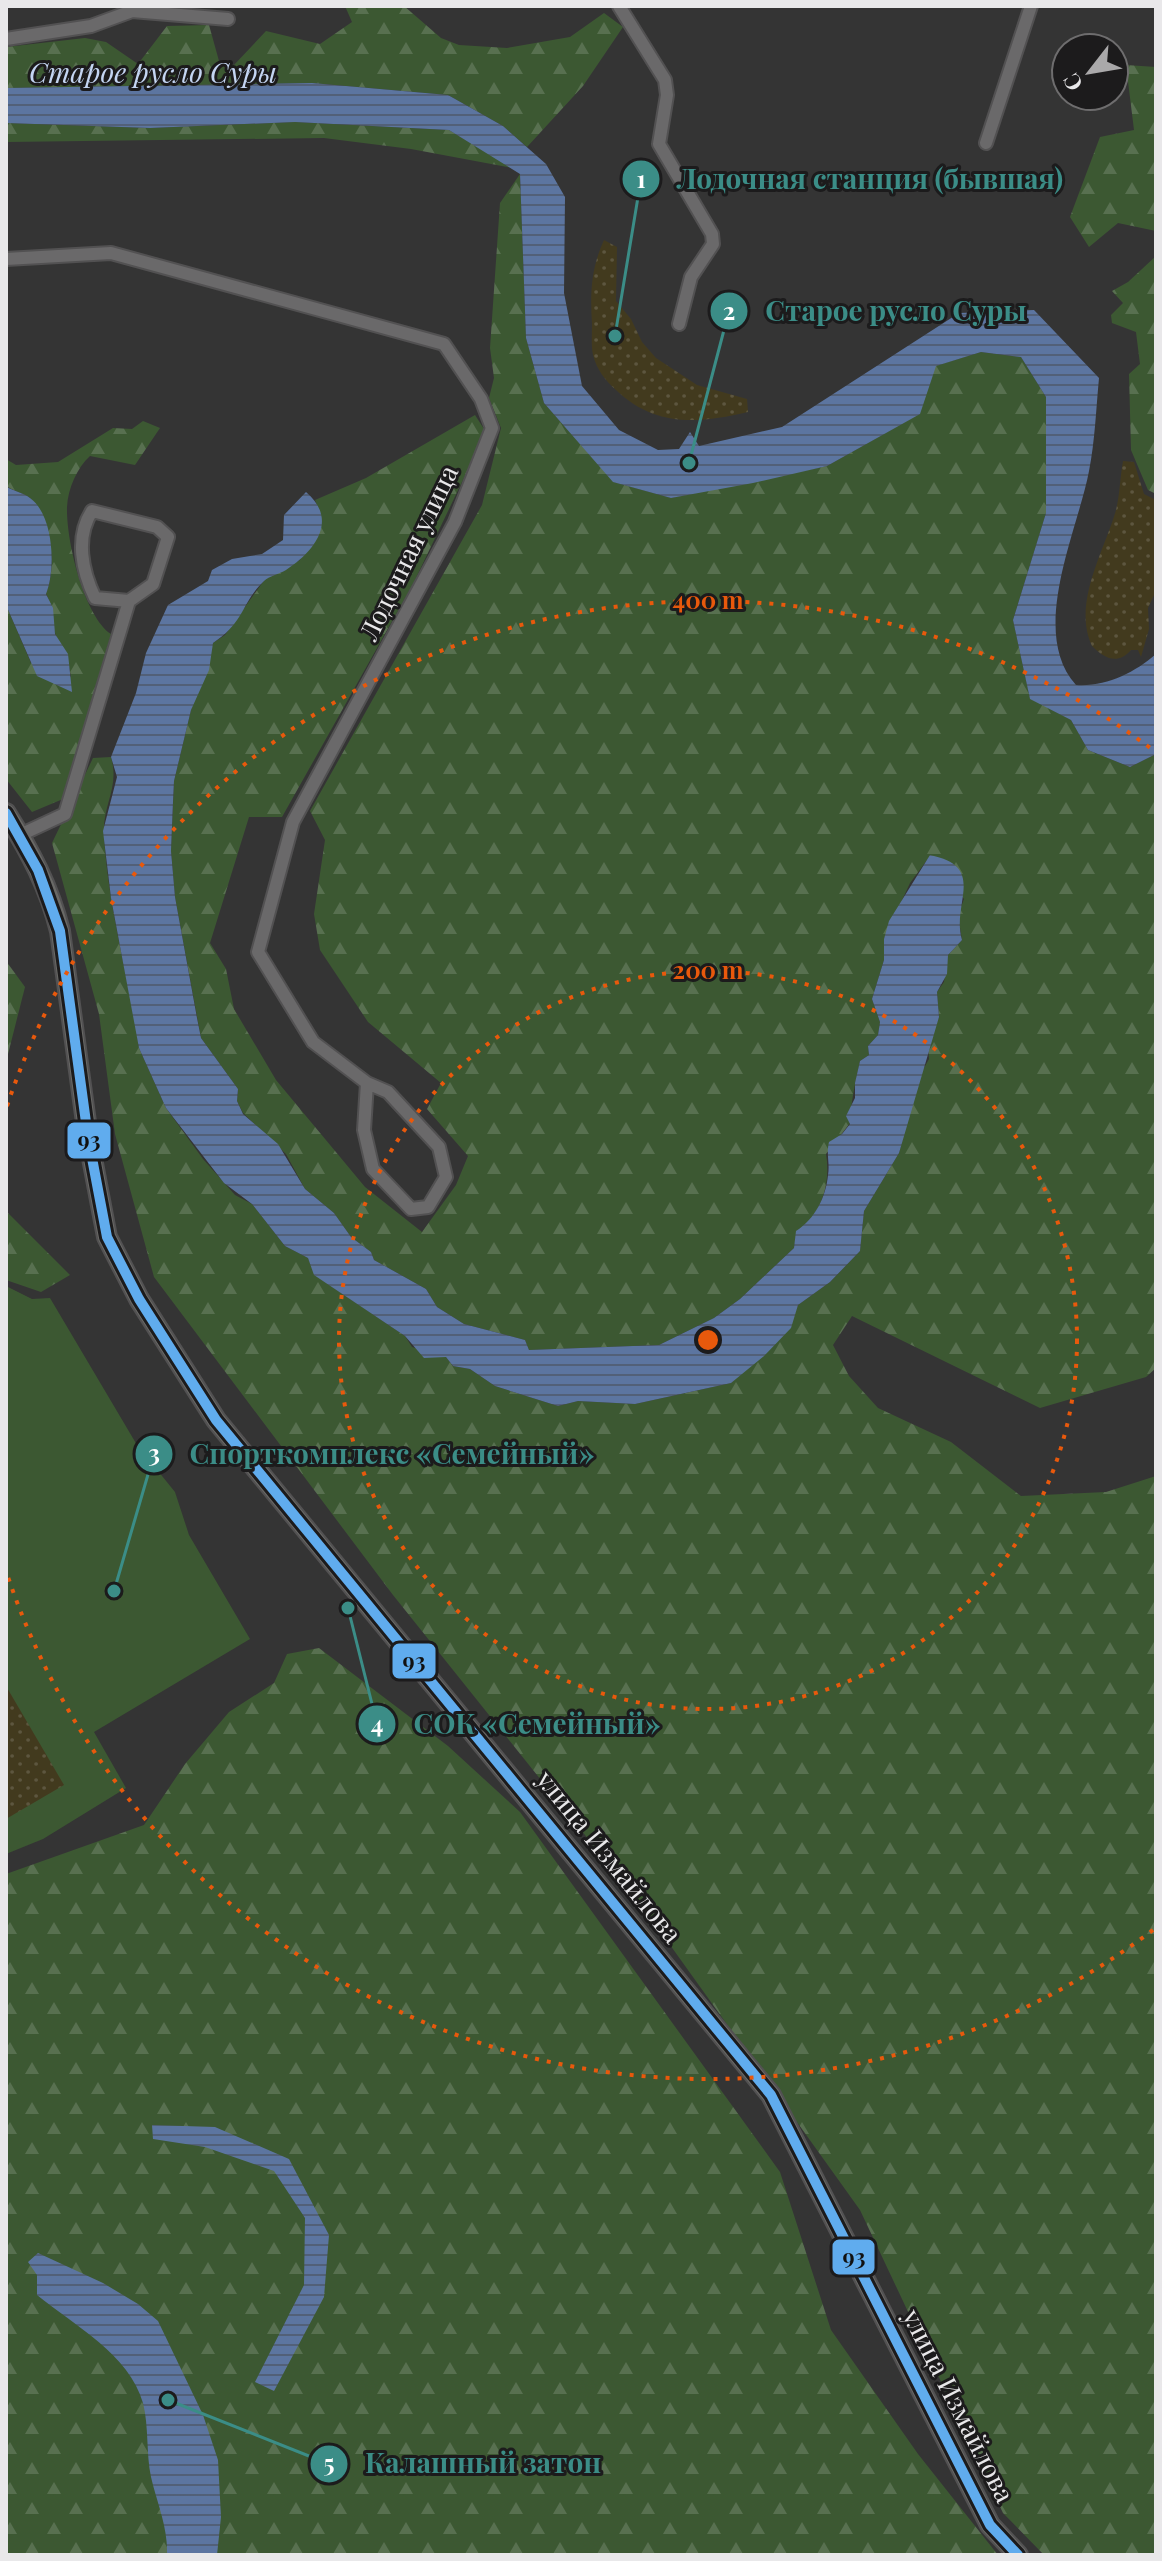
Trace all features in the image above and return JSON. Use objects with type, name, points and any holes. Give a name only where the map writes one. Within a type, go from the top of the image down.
[{"type":"main road","name":"улица Измайлова","points":[[6,813],[38,867],[60,931],[88,1137],[107,1237],[139,1299],[216,1420],[771,2095],[990,2525],[1018,2555]]},
{"type":"street","points":[[619,6],[665,80],[659,144],[712,234],[713,244],[684,294],[685,307],[679,324]]},
{"type":"street","points":[[986,143],[1031,6]]},
{"type":"street","points":[[6,39],[91,26],[133,9],[228,19]]},
{"type":"street","name":"Лодочная улица","points":[[6,259],[111,253],[444,344],[481,399],[492,428],[455,522],[293,822],[258,952],[313,1042],[367,1083],[388,1092],[439,1147],[446,1177],[428,1207],[411,1209],[373,1169],[364,1130],[367,1083]]},
{"type":"street","points":[[20,835],[65,814],[129,601],[153,584],[168,537],[157,527],[92,511],[84,523],[83,572],[95,598],[129,601]]},
{"type":"green space","points":[[345,6],[404,6],[441,38],[459,45],[507,48],[570,37],[604,13],[623,27],[583,86],[527,147],[503,126],[448,95],[312,83],[6,88],[6,47],[85,38],[106,42],[138,64],[167,26],[209,25],[219,61],[234,65],[266,31],[320,44],[352,22]]},
{"type":"green space","points":[[1130,65],[1156,67],[1156,231],[1118,223],[1089,247],[1070,217],[1100,137],[1134,130]]},
{"type":"green space","points":[[295,122],[449,130],[513,168],[411,149],[324,138],[6,142],[6,123],[150,128]]},
{"type":"green space","points":[[520,174],[526,338],[544,403],[614,482],[671,498],[827,466],[919,414],[935,366],[981,352],[1021,357],[1046,397],[1046,513],[1013,620],[1030,698],[1071,720],[1088,750],[1130,767],[1156,754],[1156,1368],[1146,1377],[1040,1408],[852,1316],[833,1345],[849,1376],[878,1408],[951,1442],[1021,1496],[1106,1492],[1156,1476],[1156,2555],[1044,2555],[1003,2513],[860,2210],[645,1910],[393,1595],[154,1277],[115,1134],[99,1014],[52,843],[93,758],[111,757],[113,778],[104,824],[110,889],[139,1048],[166,1108],[203,1159],[235,1195],[252,1204],[285,1246],[308,1258],[315,1275],[405,1336],[412,1347],[446,1357],[453,1366],[470,1369],[495,1386],[558,1406],[578,1401],[635,1404],[731,1383],[794,1316],[798,1305],[830,1282],[860,1251],[864,1211],[899,1153],[939,1017],[937,992],[944,982],[948,955],[962,940],[958,915],[964,899],[930,856],[910,883],[884,939],[884,960],[872,999],[880,1022],[878,1035],[868,1046],[869,1055],[860,1061],[850,1123],[826,1154],[826,1186],[818,1207],[797,1231],[794,1248],[740,1299],[714,1318],[659,1345],[529,1350],[525,1340],[464,1324],[437,1307],[426,1289],[374,1260],[371,1252],[351,1237],[334,1213],[305,1189],[286,1154],[243,1113],[237,1101],[238,1089],[201,1038],[175,897],[171,851],[174,781],[191,710],[213,643],[225,635],[265,579],[300,560],[319,510],[315,500],[366,478],[475,415],[486,432],[413,584],[282,817],[249,817],[210,943],[226,969],[234,1009],[276,1080],[365,1187],[422,1232],[456,1185],[468,1156],[427,1109],[441,1083],[368,1022],[320,950],[314,914],[325,840],[310,811],[482,505],[501,428],[489,398],[494,378],[490,348],[500,203]]},
{"type":"green space","points":[[1156,256],[1156,494],[1148,490],[1131,450],[1129,374],[1140,364],[1136,332],[1112,323],[1111,315],[1123,303],[1112,291],[1128,282]]},
{"type":"green space","points":[[143,421],[160,428],[135,465],[90,456],[77,472],[69,493],[67,521],[78,576],[93,611],[111,634],[63,799],[32,812],[6,779],[6,605],[31,663],[71,677],[53,628],[46,593],[52,557],[48,531],[30,498],[8,487],[6,491],[6,459],[16,465],[58,462],[113,428],[132,429]]},
{"type":"green space","points":[[6,961],[25,987],[6,1062]]},
{"type":"green space","points":[[6,1211],[70,1275],[41,1292],[6,1280]]},
{"type":"green space","points":[[6,1286],[32,1299],[50,1298],[137,1445],[175,1492],[189,1535],[250,1639],[94,1732],[126,1788],[43,1839],[6,1854]]},
{"type":"green space","points":[[319,1648],[448,1746],[520,1812],[780,2172],[831,2330],[918,2454],[998,2555],[6,2555],[6,1874],[144,1825],[185,1764],[229,1712],[274,1683],[287,1654]]},
{"type":"sand","points":[[604,240],[617,247],[616,301],[631,319],[642,342],[656,358],[697,385],[747,399],[748,412],[694,420],[661,416],[631,402],[605,378],[593,355],[591,302],[594,271]]},
{"type":"sand","points":[[1123,461],[1134,462],[1144,494],[1156,500],[1156,591],[1148,608],[1149,629],[1141,657],[1138,650],[1131,650],[1116,659],[1107,657],[1092,646],[1086,613],[1092,578],[1116,510]]},
{"type":"sand","points":[[6,1686],[64,1785],[6,1819]]},
{"type":"water","name":"Старое русло Суры","points":[[312,83],[448,95],[503,126],[546,164],[565,197],[564,293],[582,386],[619,430],[658,450],[679,449],[690,432],[699,446],[782,427],[959,313],[1034,310],[1099,378],[1089,471],[1060,580],[1056,610],[1056,638],[1062,663],[1076,685],[1098,684],[1119,677],[1156,654],[1156,754],[1130,767],[1088,750],[1071,720],[1030,699],[1013,620],[1046,513],[1046,397],[1021,357],[981,352],[936,366],[920,414],[827,466],[671,498],[613,482],[544,403],[526,338],[520,174],[449,130],[295,122],[150,128],[6,123],[6,88]]},
{"type":"water","points":[[7,487],[28,496],[44,517],[52,558],[46,594],[53,608],[55,634],[68,654],[72,692],[37,676],[6,605]]},
{"type":"water","points":[[306,492],[321,513],[319,534],[297,562],[264,581],[231,628],[213,643],[209,670],[191,710],[174,781],[171,851],[175,897],[197,1018],[201,1038],[238,1089],[237,1101],[243,1114],[278,1144],[305,1189],[334,1213],[351,1237],[371,1252],[374,1260],[426,1289],[437,1307],[464,1324],[525,1340],[529,1350],[659,1345],[714,1318],[740,1299],[794,1248],[796,1231],[814,1214],[822,1199],[828,1175],[829,1142],[850,1124],[846,1116],[855,1098],[860,1061],[869,1055],[868,1046],[878,1035],[880,1022],[872,999],[884,960],[884,939],[889,921],[930,855],[948,861],[958,868],[963,877],[962,940],[948,955],[947,974],[937,992],[939,1017],[899,1153],[864,1211],[860,1251],[830,1282],[798,1305],[791,1328],[731,1383],[635,1404],[578,1401],[558,1406],[495,1386],[470,1369],[453,1366],[446,1357],[424,1358],[405,1336],[314,1275],[308,1258],[285,1246],[252,1204],[224,1183],[166,1108],[139,1048],[111,898],[103,831],[117,777],[111,757],[136,693],[146,653],[168,605],[208,581],[212,570],[232,559],[262,554],[283,540],[284,515]]},
{"type":"water","points":[[152,2125],[215,2127],[289,2159],[329,2235],[324,2297],[274,2391],[255,2382],[304,2285],[305,2218],[274,2171],[205,2147],[153,2139]]},
{"type":"water","points":[[38,2253],[103,2283],[138,2304],[158,2321],[203,2415],[218,2460],[221,2517],[217,2555],[167,2555],[164,2525],[149,2468],[145,2412],[136,2386],[126,2370],[99,2342],[37,2295],[37,2275],[28,2262]]},
{"type":"transit line","name":"93","points":[[6,813],[38,870],[60,931],[88,1137],[107,1237],[139,1299],[216,1420],[771,2095],[990,2525],[1018,2555]]},
{"type":"place","name":"Лодочная станция (бывшая)","points":[[615,336]]},
{"type":"place","name":"Старое русло Суры","points":[[689,463]]},
{"type":"place","name":"Спорткомплекс «Семейный»","points":[[114,1591]]},
{"type":"place","name":"СОК «Семейный»","points":[[348,1608]]},
{"type":"place","name":"Калашный затон","points":[[168,2400]]}]
